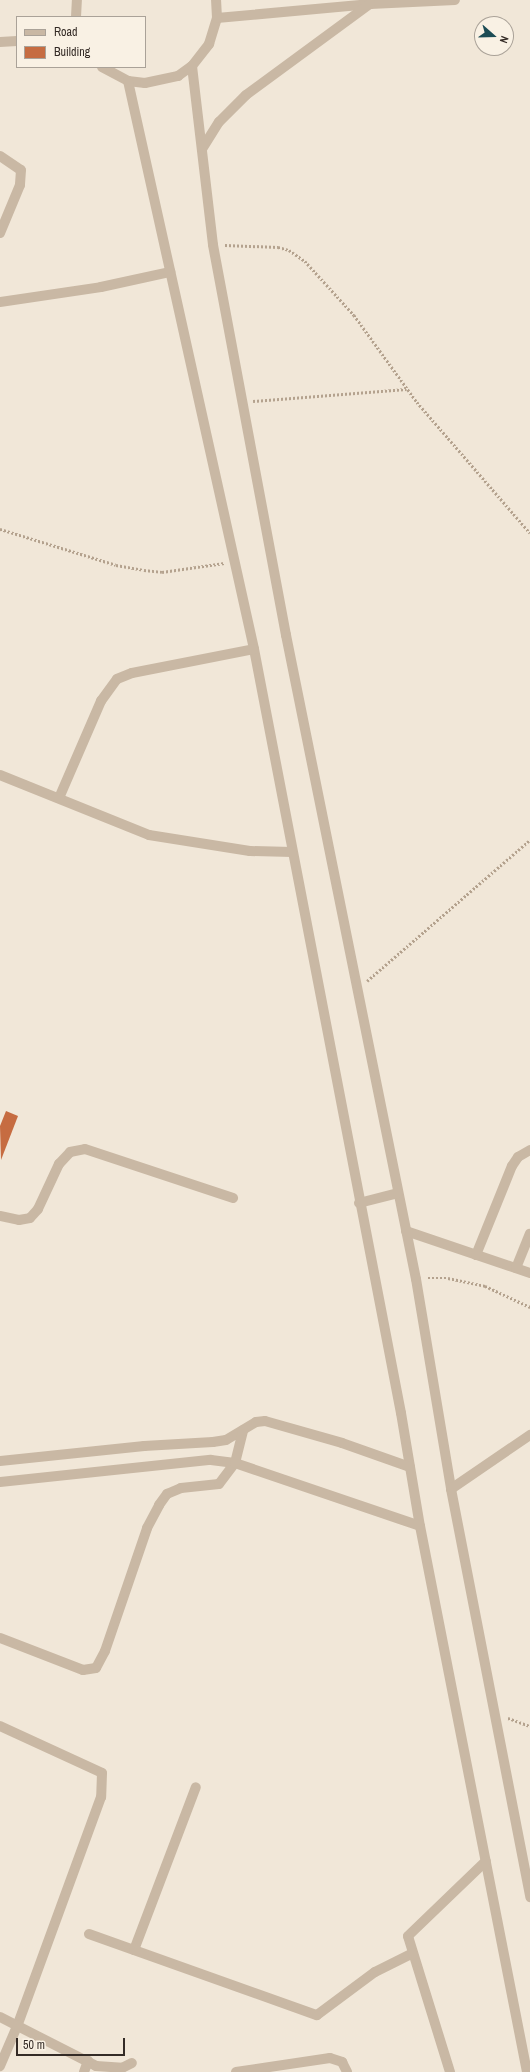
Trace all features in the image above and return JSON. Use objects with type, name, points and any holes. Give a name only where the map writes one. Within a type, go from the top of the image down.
[{"type":"street","points":[[76,16],[77,0]]},
{"type":"street","points":[[104,68],[128,81],[145,84],[178,76],[192,66],[209,44],[217,18],[216,0]]},
{"type":"street","points":[[217,18],[370,4],[455,0]]},
{"type":"street","points":[[202,149],[219,122],[246,94],[370,4]]},
{"type":"street","points":[[0,42],[16,41]]},
{"type":"street","points":[[192,66],[213,245],[242,402],[357,989],[416,1279],[451,1489],[530,1897]]},
{"type":"street","points":[[128,81],[254,649],[420,1526],[527,2072]]},
{"type":"street","points":[[0,156],[21,170],[20,185],[0,233]]},
{"type":"street","points":[[0,302],[101,287],[170,272]]},
{"type":"street","points":[[59,798],[101,701],[117,679],[132,673],[254,649]]},
{"type":"street","points":[[0,775],[149,835],[250,851],[292,852]]},
{"type":"street","points":[[0,1216],[18,1220],[30,1218],[38,1209],[59,1164],[70,1152],[85,1149],[233,1198]]},
{"type":"street","points":[[476,1255],[512,1166],[518,1157],[530,1150]]},
{"type":"street","points":[[359,1203],[398,1193]]},
{"type":"street","points":[[406,1231],[530,1273]]},
{"type":"street","points":[[516,1268],[530,1234]]},
{"type":"street","points":[[0,1461],[144,1446],[213,1442],[226,1440],[256,1422],[276,1422],[410,1467]]},
{"type":"street","points":[[0,1638],[83,1670],[96,1668],[105,1651],[147,1528],[159,1505],[167,1494],[181,1488],[219,1484],[235,1463],[243,1430]]},
{"type":"street","points":[[451,1489],[530,1435]]},
{"type":"street","points":[[0,1482],[211,1460],[235,1463],[420,1526]]},
{"type":"street","points":[[0,1726],[102,1773],[101,1797],[18,2024],[0,2066]]},
{"type":"street","points":[[134,1950],[196,1787]]},
{"type":"street","points":[[450,2072],[408,1936],[486,1861]]},
{"type":"street","points":[[89,1934],[317,2014],[375,1972],[413,1953]]},
{"type":"street","points":[[0,2017],[18,2024],[88,2061],[110,2069],[122,2068],[132,2063]]},
{"type":"street","points":[[236,2072],[330,2058],[342,2062],[347,2072]]},
{"type":"street","points":[[84,2072],[88,2061]]},
{"type":"path","points":[[213,245],[278,247],[289,250],[305,261],[354,315],[408,389],[530,533]]},
{"type":"path","points":[[242,402],[408,389]]},
{"type":"path","points":[[0,529],[116,565],[144,570],[162,572],[235,562]]},
{"type":"path","points":[[357,989],[530,840]]},
{"type":"path","points":[[416,1279],[448,1278],[485,1286],[530,1307]]},
{"type":"path","points":[[494,1714],[530,1726]]},
{"type":"building","points":[[6,1111],[18,1116],[1,1160],[0,1126]]}]
